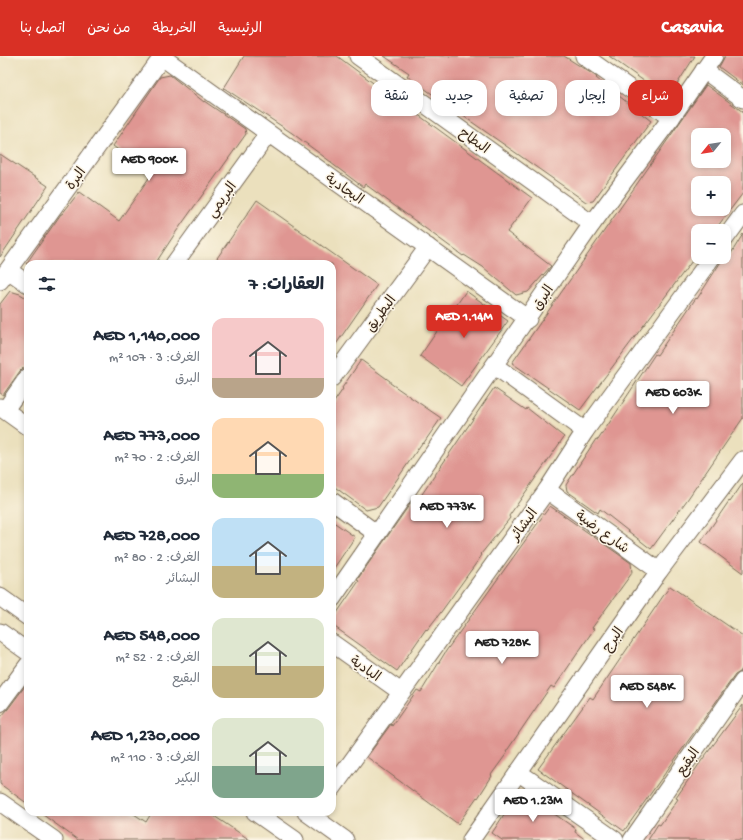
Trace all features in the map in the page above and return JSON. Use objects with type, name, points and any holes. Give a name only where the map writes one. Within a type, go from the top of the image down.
[{"type":"street","name":"البطاح","points":[[358,56],[592,224]]},
{"type":"street","points":[[584,56],[671,118]]},
{"type":"street","name":"البرق","points":[[336,593],[592,224],[671,118],[714,56]]},
{"type":"street","name":"البجادية","points":[[163,57],[268,134],[528,318]]},
{"type":"street","name":"البرة","points":[[4,276],[163,57]]},
{"type":"street","points":[[704,70],[743,99]]},
{"type":"street","name":"البريمي","points":[[177,260],[268,134]]},
{"type":"street","points":[[731,230],[743,214]]},
{"type":"street","name":"البطريق","points":[[336,373],[428,247]]},
{"type":"street","name":"البشائر","points":[[336,783],[547,490],[586,431],[707,264]]},
{"type":"street","points":[[4,276],[24,283]]},
{"type":"street","points":[[495,366],[586,431]]},
{"type":"street","points":[[24,382],[2,409],[24,424]]},
{"type":"street","name":"البرج","points":[[471,840],[659,572],[743,460]]},
{"type":"street","name":"شارع رضية","points":[[547,490],[659,572]]},
{"type":"street","points":[[336,504],[377,534]]},
{"type":"street","points":[[0,597],[24,609]]},
{"type":"street","points":[[0,632],[24,649]]},
{"type":"street","name":"البادية","points":[[336,646],[401,692]]},
{"type":"street","points":[[0,703],[24,670]]},
{"type":"street","name":"البقيع","points":[[632,840],[743,681]]},
{"type":"street","points":[[518,772],[615,840]]},
{"type":"street","points":[[3,810],[54,840]]},
{"type":"street","points":[[261,816],[295,840]]},
{"type":"street","points":[[314,816],[345,840]]},
{"type":"building","points":[[244,56],[337,56],[371,81],[371,116],[420,116],[532,198],[507,232],[551,266],[528,292],[516,295],[483,267],[464,255],[463,256],[365,184],[363,187],[292,133],[224,88]]},
{"type":"building","points":[[384,56],[564,56],[597,77],[596,78],[599,80],[565,80],[565,116],[620,116],[620,97],[628,103],[628,116],[645,116],[651,121],[593,201],[586,202],[463,116],[487,116],[487,80],[431,80],[431,93],[423,87],[423,80],[413,80],[407,76],[409,73]]},
{"type":"building","points":[[609,56],[695,56],[680,80],[642,80]]},
{"type":"building","points":[[725,56],[743,56],[743,85],[719,67]]},
{"type":"building","points":[[170,75],[204,102],[245,129],[246,134],[158,260],[29,260],[61,214],[79,192],[119,221],[151,175],[113,146],[160,77]]},
{"type":"building","points":[[706,85],[743,112],[743,193],[731,209],[731,176],[691,176],[691,216],[725,216],[719,224],[691,224],[691,262],[580,410],[512,363]]},
{"type":"building","points":[[0,154],[48,186],[0,257]]},
{"type":"building","points":[[257,200],[377,285],[336,344],[336,260],[216,260]]},
{"type":"building","points":[[743,234],[743,418],[687,500],[651,549],[600,509],[598,513],[567,491],[566,485],[655,354],[657,355],[696,298],[697,299],[720,264],[731,264],[731,254]]},
{"type":"building","points":[[10,291],[24,296],[24,368],[20,371],[3,395],[0,393],[0,304]]},
{"type":"building","points":[[466,291],[508,321],[461,386],[420,356]]},
{"type":"building","points":[[361,360],[390,381],[390,383],[441,418],[378,507],[366,510],[336,488],[336,399],[343,389],[342,388]]},
{"type":"building","points":[[494,388],[526,410],[527,408],[564,437],[509,516],[510,518],[481,554],[482,555],[441,612],[427,630],[426,629],[397,671],[336,628],[336,614],[359,581],[357,580],[412,501],[416,503]]},
{"type":"building","points":[[743,483],[743,573],[701,542]]},
{"type":"building","points":[[550,506],[631,563],[632,573],[592,628],[594,629],[554,688],[551,686],[491,775],[492,776],[478,798],[477,797],[458,824],[367,757],[391,724],[392,726],[417,690],[421,692],[446,651]]},
{"type":"building","points":[[336,524],[355,537],[336,565]]},
{"type":"building","points":[[670,586],[743,636],[743,667],[740,672],[735,675],[624,831],[538,769],[590,697],[593,699]]},
{"type":"building","points":[[24,687],[24,801],[0,784],[0,718]]},
{"type":"building","points":[[743,705],[743,840],[648,840],[658,824],[660,825],[678,799],[676,798],[702,760]]},
{"type":"building","points":[[520,790],[576,829],[575,832],[586,840],[502,840],[492,833]]},
{"type":"building","points":[[45,816],[137,816],[146,822],[150,816],[214,816],[250,840],[78,840]]}]
